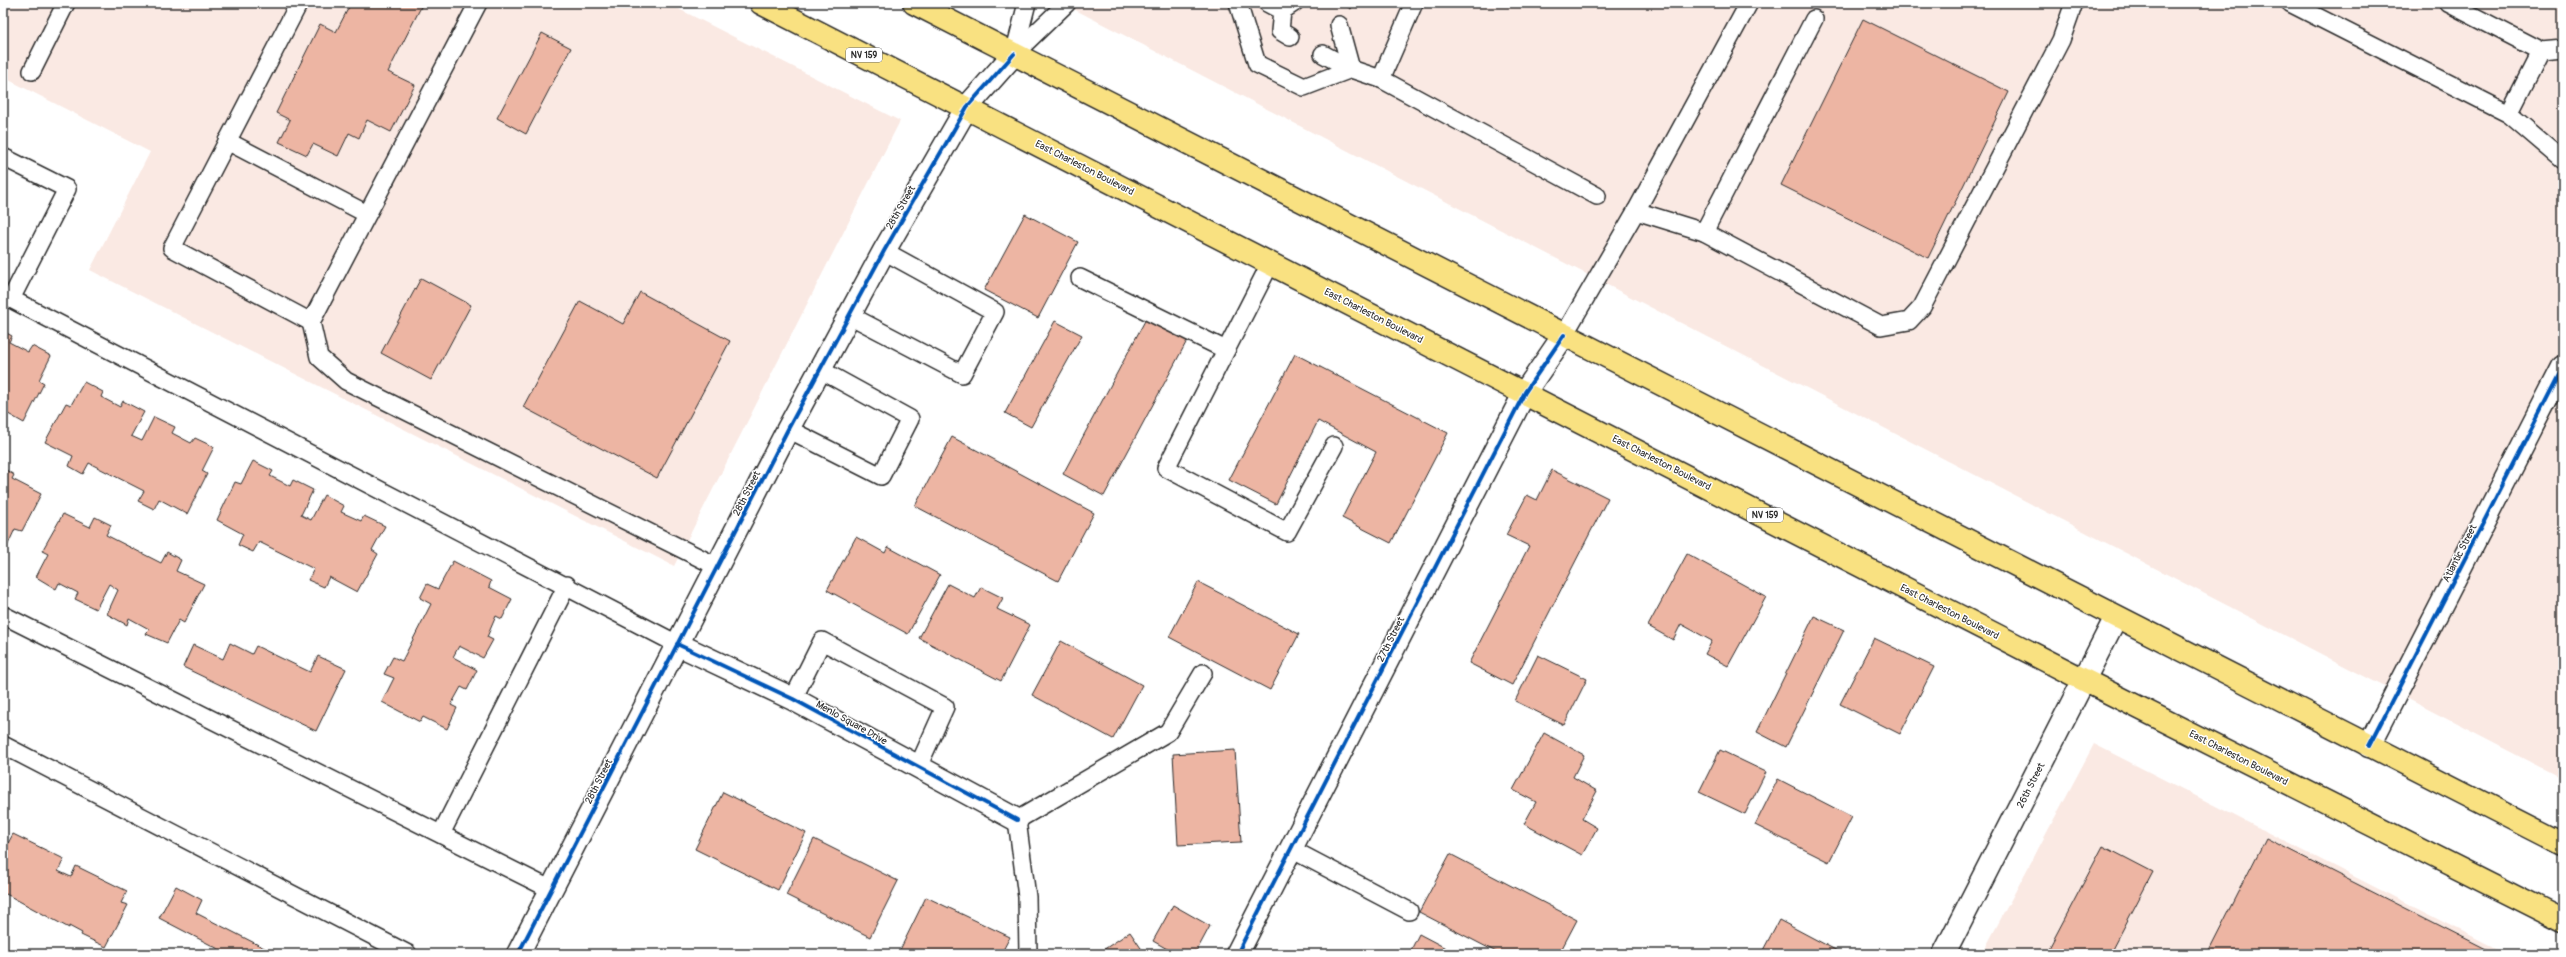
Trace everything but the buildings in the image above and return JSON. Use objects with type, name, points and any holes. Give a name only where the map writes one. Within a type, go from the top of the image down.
[{"type":"main road","name":"East Charleston Boulevard","points":[[761,3],[1271,262],[2084,680],[2563,921]]},
{"type":"main road","points":[[914,3],[2369,746],[2560,839]]},
{"type":"street","name":"28th Street","points":[[518,954],[677,644],[718,568],[819,369],[884,251],[967,107],[1014,54]]},
{"type":"street","name":"27th Street","points":[[1237,954],[1525,392],[1564,336]]},
{"type":"street","name":"Atlantic Street","points":[[2369,746],[2563,367]]},
{"type":"street","name":"26th Street","points":[[1944,954],[2116,617]]},
{"type":"street","name":"Menlo Square Drive","points":[[677,644],[793,699],[1017,820]]},
{"type":"lane","points":[[32,71],[66,3]]},
{"type":"lane","points":[[299,3],[172,248],[311,322]]},
{"type":"lane","points":[[478,3],[311,322],[319,357],[346,381],[718,568]]},
{"type":"lane","points":[[1014,54],[1027,3]]},
{"type":"lane","points":[[1014,54],[1067,3]]},
{"type":"lane","points":[[1238,3],[1257,64],[1304,87],[1351,69]]},
{"type":"lane","points":[[1266,3],[1294,6],[1280,31],[1290,37]]},
{"type":"lane","points":[[1381,79],[1414,3]]},
{"type":"lane","points":[[1564,336],[1636,211],[1749,3]]},
{"type":"lane","points":[[1636,211],[1704,232],[1880,326],[1909,321],[1922,307],[2061,40],[2074,3]]},
{"type":"lane","points":[[2290,3],[2509,114],[2563,160]]},
{"type":"lane","points":[[2448,3],[2541,51],[2563,49]]},
{"type":"lane","points":[[1704,232],[1814,19]]},
{"type":"lane","points":[[1339,25],[1351,69]]},
{"type":"lane","points":[[2509,114],[2541,51]]},
{"type":"lane","points":[[1323,54],[1351,69],[1381,79],[1597,196]]},
{"type":"lane","points":[[227,141],[367,214]]},
{"type":"lane","points":[[3,157],[67,189],[7,297],[567,585],[677,644]]},
{"type":"lane","points":[[849,315],[962,374],[995,312],[884,251]]},
{"type":"lane","points":[[1271,262],[1166,468],[1287,532],[1334,446]]},
{"type":"lane","points":[[1080,278],[1226,350]]},
{"type":"lane","points":[[788,429],[881,476],[910,419],[819,369]]},
{"type":"lane","points":[[441,834],[567,585]]},
{"type":"lane","points":[[3,615],[552,890]]},
{"type":"lane","points":[[793,699],[822,641],[945,707],[918,767]]},
{"type":"lane","points":[[1028,954],[1027,897],[1017,820],[1168,732],[1204,673]]},
{"type":"lane","points":[[3,745],[408,954]]},
{"type":"lane","points":[[1291,849],[1409,911]]},
{"type":"shaded area","points":[[3,3],[667,3],[900,121],[674,566],[90,270],[150,152],[3,77]]},
{"type":"shaded area","points":[[1062,3],[2563,3],[2563,779]]},
{"type":"shaded area","points":[[2094,744],[2506,954],[1982,954]]},
{"type":"cycle path","points":[[518,954],[788,429],[884,251],[967,107],[1014,54]]},
{"type":"cycle path","points":[[1237,954],[1525,392],[1564,335]]},
{"type":"cycle path","points":[[2369,746],[2563,367]]},
{"type":"cycle path","points":[[677,644],[793,699],[1017,820]]}]
